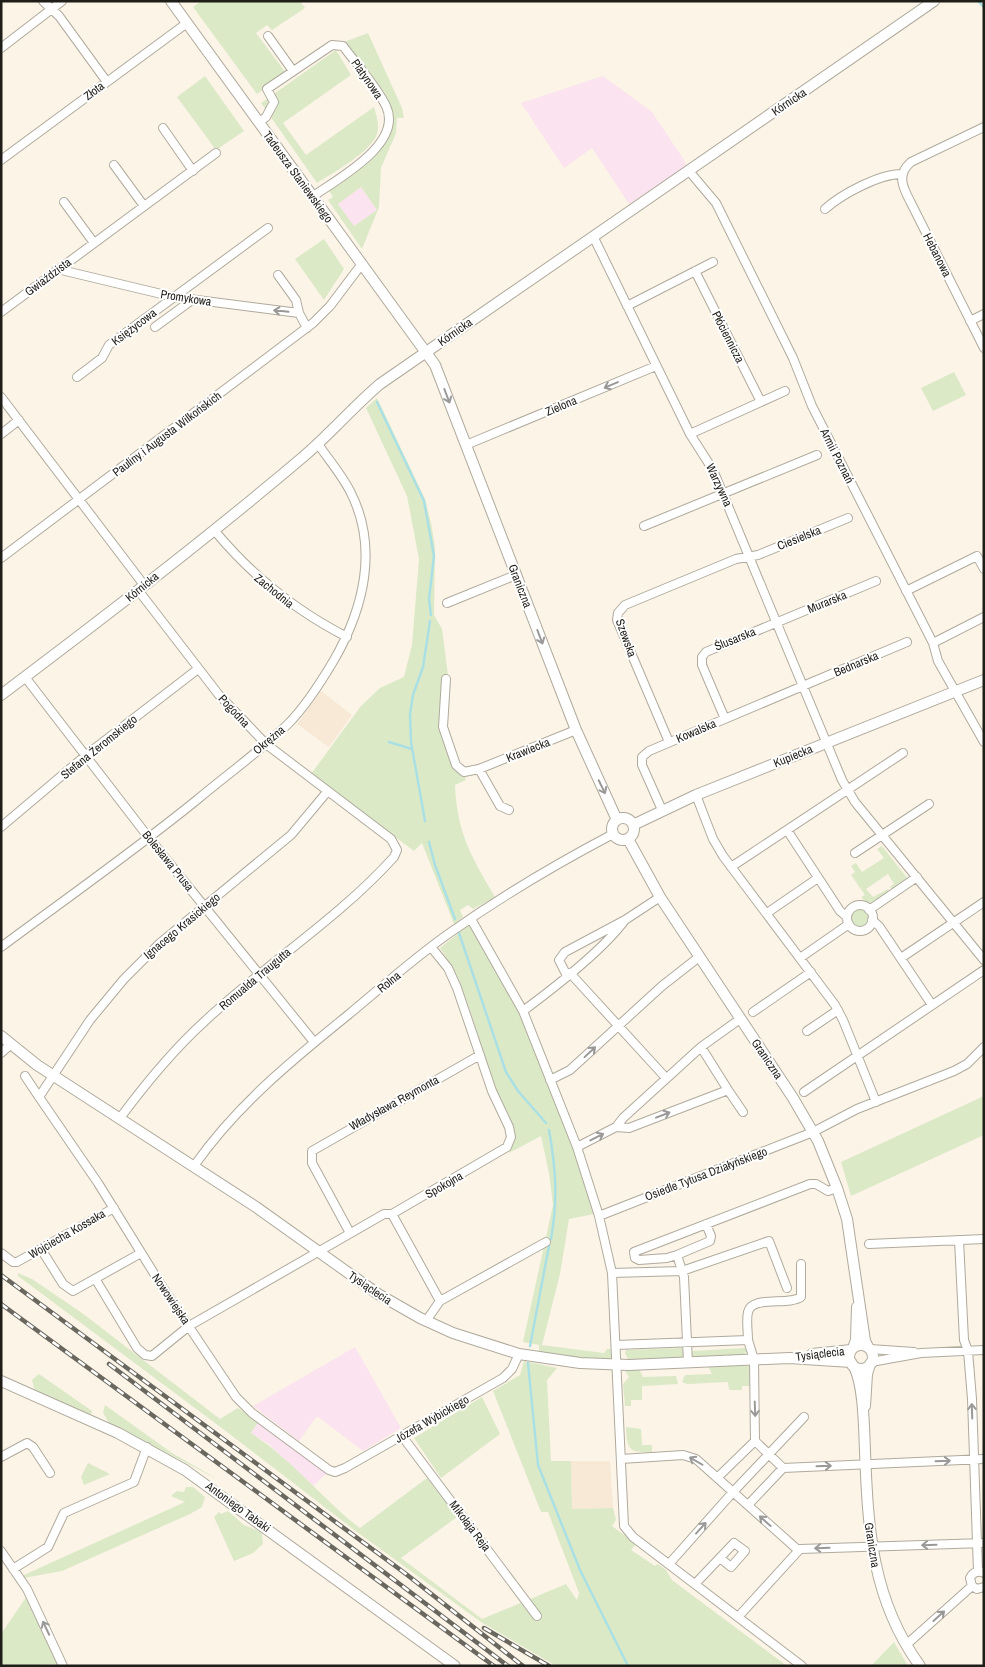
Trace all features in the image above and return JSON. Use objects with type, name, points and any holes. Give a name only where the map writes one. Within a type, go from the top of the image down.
[{"type":"street","points":[[43,1],[52,9],[107,82]]},
{"type":"street","points":[[1,48],[62,1]]},
{"type":"street","name":"Tadeusza Staniewskiego","points":[[171,1],[425,352]]},
{"type":"street","name":"Kórnicka","points":[[1,695],[214,530],[318,444],[374,388],[934,1]]},
{"type":"street","name":"Złota","points":[[1,160],[187,23]]},
{"type":"street","points":[[268,36],[293,71]]},
{"type":"street","name":"Platynowa","points":[[259,122],[266,117],[274,102],[267,89],[332,45],[344,46],[379,96],[388,114],[388,129],[376,150],[312,197]]},
{"type":"street","points":[[825,209],[834,201],[888,174],[902,174],[911,162],[984,127]]},
{"type":"street","points":[[163,128],[193,171]]},
{"type":"street","name":"Gwiaździsta","points":[[1,312],[216,153]]},
{"type":"street","points":[[114,165],[144,206]]},
{"type":"street","name":"Armii Poznań","points":[[689,171],[716,203],[793,358],[812,406],[933,643],[938,662],[984,742]]},
{"type":"street","name":"Hebanowa","points":[[902,174],[905,192],[984,348]]},
{"type":"street","points":[[64,202],[94,243]]},
{"type":"street","name":"Księżycowa","points":[[77,377],[102,358],[109,345],[268,228]]},
{"type":"street","name":"Warzywna","points":[[593,236],[690,434],[713,470],[847,790],[984,960]]},
{"type":"street","points":[[627,306],[713,262]]},
{"type":"street","name":"Pauliny i Augusta Wilkońskich","points":[[1,558],[307,328],[330,306],[361,265]]},
{"type":"street","name":"Promykowa","points":[[58,269],[174,297],[299,313]]},
{"type":"street","name":"Płóciennicza","points":[[695,271],[761,402]]},
{"type":"street","points":[[278,275],[296,300],[299,313],[307,328]]},
{"type":"street","name":"Księżycowa","points":[[155,327],[192,300]]},
{"type":"street","points":[[970,321],[984,314]]},
{"type":"street","name":"Graniczna","points":[[425,352],[435,366],[576,730],[617,820]]},
{"type":"street","name":"Zielona","points":[[466,446],[656,366]]},
{"type":"street","points":[[690,434],[785,391]]},
{"type":"street","name":"Pogodna","points":[[1,396],[79,500],[198,669],[219,695],[266,744],[391,839],[396,848]]},
{"type":"street","points":[[1,434],[19,420]]},
{"type":"street","name":"Okrężna","points":[[1,947],[149,838],[266,744],[292,720],[321,681],[347,637],[363,593],[365,544],[360,517],[351,492],[318,444]]},
{"type":"street","points":[[644,526],[817,455]]},
{"type":"street","name":"Ciesielska","points":[[750,556],[848,518]]},
{"type":"street","name":"Zachodnia","points":[[214,530],[248,569],[264,583],[307,615],[347,637]]},
{"type":"street","name":"Szewska","points":[[669,742],[617,620],[618,613],[625,605],[736,559],[750,556]]},
{"type":"street","points":[[906,591],[977,556],[984,569]]},
{"type":"street","points":[[447,603],[516,576]]},
{"type":"street","name":"Murarska","points":[[777,622],[876,581]]},
{"type":"street","points":[[933,643],[984,617]]},
{"type":"street","name":"Ślusarska","points":[[724,719],[702,665],[702,657],[709,650],[777,622]]},
{"type":"street","name":"Bednarska","points":[[804,685],[907,642]]},
{"type":"street","name":"Stefana Żeromskiego","points":[[1,828],[85,756],[198,669]]},
{"type":"street","name":"Bolesława Prusa","points":[[24,678],[149,838],[314,1042]]},
{"type":"street","name":"Krawiecka","points":[[446,679],[442,727],[456,765],[462,771],[468,773],[576,730]]},
{"type":"street","name":"Kupiecka","points":[[633,825],[696,795],[984,680]]},
{"type":"street","name":"Kowalska","points":[[662,810],[642,760],[649,751],[804,685]]},
{"type":"street","points":[[731,867],[903,753]]},
{"type":"street","points":[[479,769],[500,806],[508,810]]},
{"type":"street","name":"Ignacego Krasickiego","points":[[53,1076],[90,1020],[124,979],[160,943],[291,834],[327,792]]},
{"type":"street","points":[[696,795],[713,838],[731,867],[838,1010],[876,1102]]},
{"type":"street","points":[[856,853],[929,804]]},
{"type":"street","points":[[627,819],[633,825],[634,831],[628,839],[620,840],[613,834],[613,826],[617,820],[627,819]]},
{"type":"street","points":[[787,830],[854,930],[862,931],[869,927],[872,920]]},
{"type":"street","name":"Rolna","points":[[194,1166],[212,1141],[244,1106],[314,1042],[431,947],[530,882],[613,834]]},
{"type":"street","name":"Graniczna","points":[[628,839],[660,897],[813,1132],[837,1188],[849,1230],[858,1299],[869,1348]]},
{"type":"street","name":"Romualda Traugutta","points":[[120,1118],[150,1079],[186,1039],[260,974],[359,893],[394,856],[396,848]]},
{"type":"street","points":[[869,910],[917,877]]},
{"type":"street","points":[[767,913],[818,878]]},
{"type":"street","points":[[660,897],[625,920],[616,923],[562,955],[559,964],[666,1078]]},
{"type":"street","points":[[901,958],[984,902]]},
{"type":"street","points":[[800,958],[848,920],[850,910],[857,906],[869,910]]},
{"type":"street","points":[[869,910],[872,920],[901,958],[932,1005]]},
{"type":"street","points":[[471,919],[523,1011],[577,1147],[599,1216],[612,1273],[623,1519],[626,1529],[633,1537],[802,1666]]},
{"type":"street","points":[[523,1011],[569,974],[618,929],[625,920]]},
{"type":"street","name":"Spokojna","points":[[96,1280],[136,1346],[146,1355],[156,1354],[189,1326],[350,1233],[384,1214],[392,1214],[503,1150],[510,1142],[509,1127],[492,1091],[453,977],[431,947]]},
{"type":"street","points":[[550,1080],[570,1070],[662,986],[698,957]]},
{"type":"street","points":[[804,1092],[984,970]]},
{"type":"street","points":[[753,1012],[811,972]]},
{"type":"street","points":[[807,1031],[838,1010]]},
{"type":"street","points":[[577,1147],[616,1127],[623,1118],[700,1047],[740,1019]]},
{"type":"street","points":[[1,1036],[10,1045],[1,1053]]},
{"type":"street","name":"Tysiąclecia","points":[[10,1045],[53,1076],[194,1166],[378,1294],[426,1321],[468,1338],[519,1354],[561,1361],[616,1366],[789,1358],[852,1349]]},
{"type":"street","points":[[700,1047],[743,1112]]},
{"type":"street","name":"Osiedle Tytusa Działyńskiego","points":[[599,1216],[813,1132],[876,1102],[954,1071],[970,1061],[984,1047]]},
{"type":"street","name":"Władysława Reymonta","points":[[350,1233],[312,1163],[311,1154],[316,1147],[480,1055]]},
{"type":"street","name":"Nowowiejska","points":[[25,1076],[114,1208],[189,1326],[245,1407],[323,1466],[335,1472]]},
{"type":"street","points":[[39,1096],[53,1076]]},
{"type":"street","points":[[616,1127],[629,1128],[728,1090]]},
{"type":"street","points":[[706,1224],[711,1236],[710,1241],[667,1258],[638,1260],[634,1256],[636,1251],[706,1224],[810,1184],[816,1184],[828,1191],[837,1188]]},
{"type":"street","name":"Wojciecha Kossaka","points":[[1,1253],[13,1262],[20,1261],[114,1208]]},
{"type":"street","points":[[392,1214],[440,1301]]},
{"type":"street","points":[[869,1244],[984,1239]]},
{"type":"street","points":[[959,1240],[964,1340],[968,1351],[981,1543],[981,1572],[970,1578],[972,1586],[977,1589],[984,1587]]},
{"type":"street","points":[[612,1273],[682,1271],[769,1241],[787,1288]]},
{"type":"street","points":[[426,1321],[440,1301],[546,1242]]},
{"type":"street","points":[[41,1249],[67,1289],[77,1290],[141,1253]]},
{"type":"street","points":[[678,1255],[682,1271],[688,1363]]},
{"type":"street","points":[[783,1468],[755,1441],[754,1360],[748,1340],[748,1313],[751,1307],[765,1302],[792,1302],[801,1297],[801,1264]]},
{"type":"street","name":"Graniczna","points":[[852,1349],[856,1340],[858,1299]]},
{"type":"street","points":[[616,1345],[748,1340]]},
{"type":"street","points":[[921,1353],[871,1363],[861,1368],[852,1364],[852,1349],[862,1345],[869,1348],[921,1353],[984,1350]]},
{"type":"street","points":[[869,1348],[871,1363]]},
{"type":"street","name":"Józefa Wybickiego","points":[[335,1472],[503,1378],[512,1369],[519,1354]]},
{"type":"street","name":"Tysiąclecia","points":[[789,1358],[852,1364]]},
{"type":"street","name":"Graniczna","points":[[863,1414],[866,1374],[871,1363]]},
{"type":"street","name":"Graniczna","points":[[852,1364],[857,1372],[863,1414],[871,1547],[886,1603],[906,1645],[920,1666]]},
{"type":"street","name":"Antoniego Tabaki","points":[[1,1382],[147,1447],[186,1470],[455,1666]]},
{"type":"street","points":[[669,1564],[733,1492],[804,1417]]},
{"type":"street","name":"Mikołaja Reja","points":[[402,1436],[537,1616]]},
{"type":"street","points":[[717,1478],[755,1441]]},
{"type":"street","points":[[1,1456],[27,1443],[33,1447],[50,1473]]},
{"type":"street","points":[[13,1569],[48,1547],[64,1513],[134,1482],[147,1447]]},
{"type":"street","points":[[621,1459],[685,1456],[696,1458],[798,1550],[981,1543]]},
{"type":"street","points":[[748,1505],[783,1468],[984,1459]]},
{"type":"street","points":[[738,1617],[798,1550]]},
{"type":"street","points":[[1,1551],[28,1589],[64,1666]]},
{"type":"street","points":[[695,1584],[720,1558]]},
{"type":"street","points":[[906,1645],[972,1586]]},
{"type":"shaded area","points":[[603,76],[652,112],[684,160],[686,166],[629,204],[592,148],[564,168],[521,103]]},
{"type":"shaded area","points":[[361,187],[377,210],[354,226],[338,204]]},
{"type":"shaded area","points":[[321,691],[352,715],[329,747],[297,724]]},
{"type":"shaded area","points":[[355,1347],[401,1428],[363,1451],[317,1416],[299,1441],[253,1406]]},
{"type":"shaded area","points":[[258,1422],[327,1473],[313,1486],[270,1445],[251,1433]]},
{"type":"shaded area","points":[[571,1461],[610,1461],[613,1508],[572,1509]]},
{"type":"green space","points":[[201,1],[300,1],[305,8],[272,30],[267,25],[256,33],[286,73],[257,94],[193,7]]},
{"type":"green space","points":[[368,33],[402,108],[404,118],[397,118],[396,133],[381,168],[379,207],[362,249],[328,200],[333,197],[328,189],[378,152],[390,131],[381,94],[344,42]],"holes":[[[361,187],[377,210],[354,226],[338,204]]]},
{"type":"green space","points":[[336,50],[351,75],[283,123],[306,155],[374,107],[378,131],[373,141],[360,155],[317,183],[261,103]]},
{"type":"green space","points":[[205,76],[244,131],[216,150],[177,97]]},
{"type":"green space","points":[[324,239],[344,269],[324,300],[295,259]]},
{"type":"green space","points":[[954,372],[966,395],[933,411],[921,388]]},
{"type":"green space","points":[[377,398],[425,499],[431,523],[435,547],[434,615],[442,629],[449,683],[446,721],[466,780],[455,785],[456,802],[462,831],[467,844],[495,897],[473,909],[468,905],[460,910],[463,917],[454,924],[422,843],[414,851],[311,774],[361,706],[380,688],[404,677],[412,645],[419,559],[407,496],[366,408]]},
{"type":"green space","points":[[882,846],[908,879],[892,890],[890,887],[894,884],[888,874],[866,889],[873,897],[888,889],[890,892],[868,904],[861,897],[865,895],[851,875],[855,872],[851,866],[856,863],[862,872],[884,858],[877,849]]},
{"type":"green space","points":[[859,908],[866,911],[869,918],[866,925],[859,928],[852,925],[849,918],[852,911]]},
{"type":"green space","points":[[470,924],[520,1014],[574,1149],[594,1214],[569,1219],[560,1274],[542,1345],[604,1353],[607,1349],[612,1349],[612,1357],[608,1361],[539,1354],[539,1345],[523,1342],[553,1205],[549,1173],[541,1136],[509,1153],[515,1137],[497,1097],[459,981],[440,948]]},
{"type":"green space","points":[[984,1096],[984,1135],[851,1196],[841,1162]]},
{"type":"green space","points":[[18,1273],[32,1279],[82,1313],[220,1419],[238,1408],[258,1422],[251,1433],[280,1455],[360,1528],[427,1478],[457,1517],[401,1558],[482,1619],[566,1584],[577,1600],[579,1593],[548,1512],[541,1512],[493,1391],[520,1375],[524,1361],[557,1368],[547,1380],[551,1461],[571,1461],[572,1509],[613,1508],[616,1520],[612,1526],[636,1544],[631,1550],[655,1566],[658,1564],[666,1570],[672,1580],[787,1666],[556,1666],[481,1622],[357,1532],[18,1276]]},
{"type":"green space","points":[[682,1348],[685,1354],[680,1359],[629,1361],[625,1353],[626,1350]]},
{"type":"green space","points":[[745,1348],[747,1351],[742,1356],[695,1358],[691,1353],[693,1351]]},
{"type":"green space","points":[[708,1366],[750,1366],[752,1386],[742,1386],[742,1390],[729,1390],[728,1382],[687,1384],[682,1382],[685,1375],[712,1374]]},
{"type":"green space","points":[[639,1369],[643,1377],[676,1376],[678,1384],[642,1386],[642,1400],[631,1400],[631,1406],[625,1406],[623,1384],[629,1377],[625,1371]]},
{"type":"green space","points":[[39,1374],[92,1411],[92,1413],[89,1415],[35,1391],[32,1380]]},
{"type":"green space","points":[[482,1397],[500,1434],[441,1478],[414,1438]]},
{"type":"green space","points":[[105,1405],[172,1453],[219,1480],[109,1423],[103,1413]]},
{"type":"green space","points":[[626,1427],[641,1429],[642,1445],[652,1445],[652,1452],[634,1451],[627,1441]]},
{"type":"green space","points":[[88,1463],[110,1474],[84,1485],[81,1477]]},
{"type":"green space","points":[[186,1487],[193,1487],[205,1497],[202,1507],[62,1571],[24,1578],[24,1575],[185,1502],[171,1496],[177,1491],[184,1492]]},
{"type":"green space","points":[[228,1511],[244,1525],[262,1534],[263,1544],[253,1553],[234,1561],[214,1517],[219,1512],[221,1514]]},
{"type":"green space","points":[[27,1596],[59,1664],[1,1666],[1,1634]]},
{"type":"green space","points":[[894,1642],[908,1666],[871,1666]]},
{"type":"waterway","points":[[978,1],[984,7]]},
{"type":"waterway","points":[[377,402],[424,501],[434,556],[429,599],[431,615]]},
{"type":"waterway","points":[[425,821],[411,742],[410,714],[413,695],[423,667],[430,621]]},
{"type":"waterway","points":[[389,742],[412,749]]},
{"type":"waterway","points":[[429,842],[435,865],[455,919]]},
{"type":"waterway","points":[[459,933],[506,1072],[518,1091],[546,1123]]},
{"type":"waterway","points":[[549,1130],[555,1184],[555,1211],[551,1239]]},
{"type":"waterway","points":[[530,1346],[549,1246]]},
{"type":"waterway","points":[[528,1363],[538,1465],[580,1570],[628,1666]]},
{"type":"railway","points":[[1,1275],[406,1574],[523,1666]]},
{"type":"railway","points":[[1,1304],[494,1666]]},
{"type":"railway","points":[[109,1364],[508,1666]]},
{"type":"railway","points":[[484,1628],[549,1666]]}]
